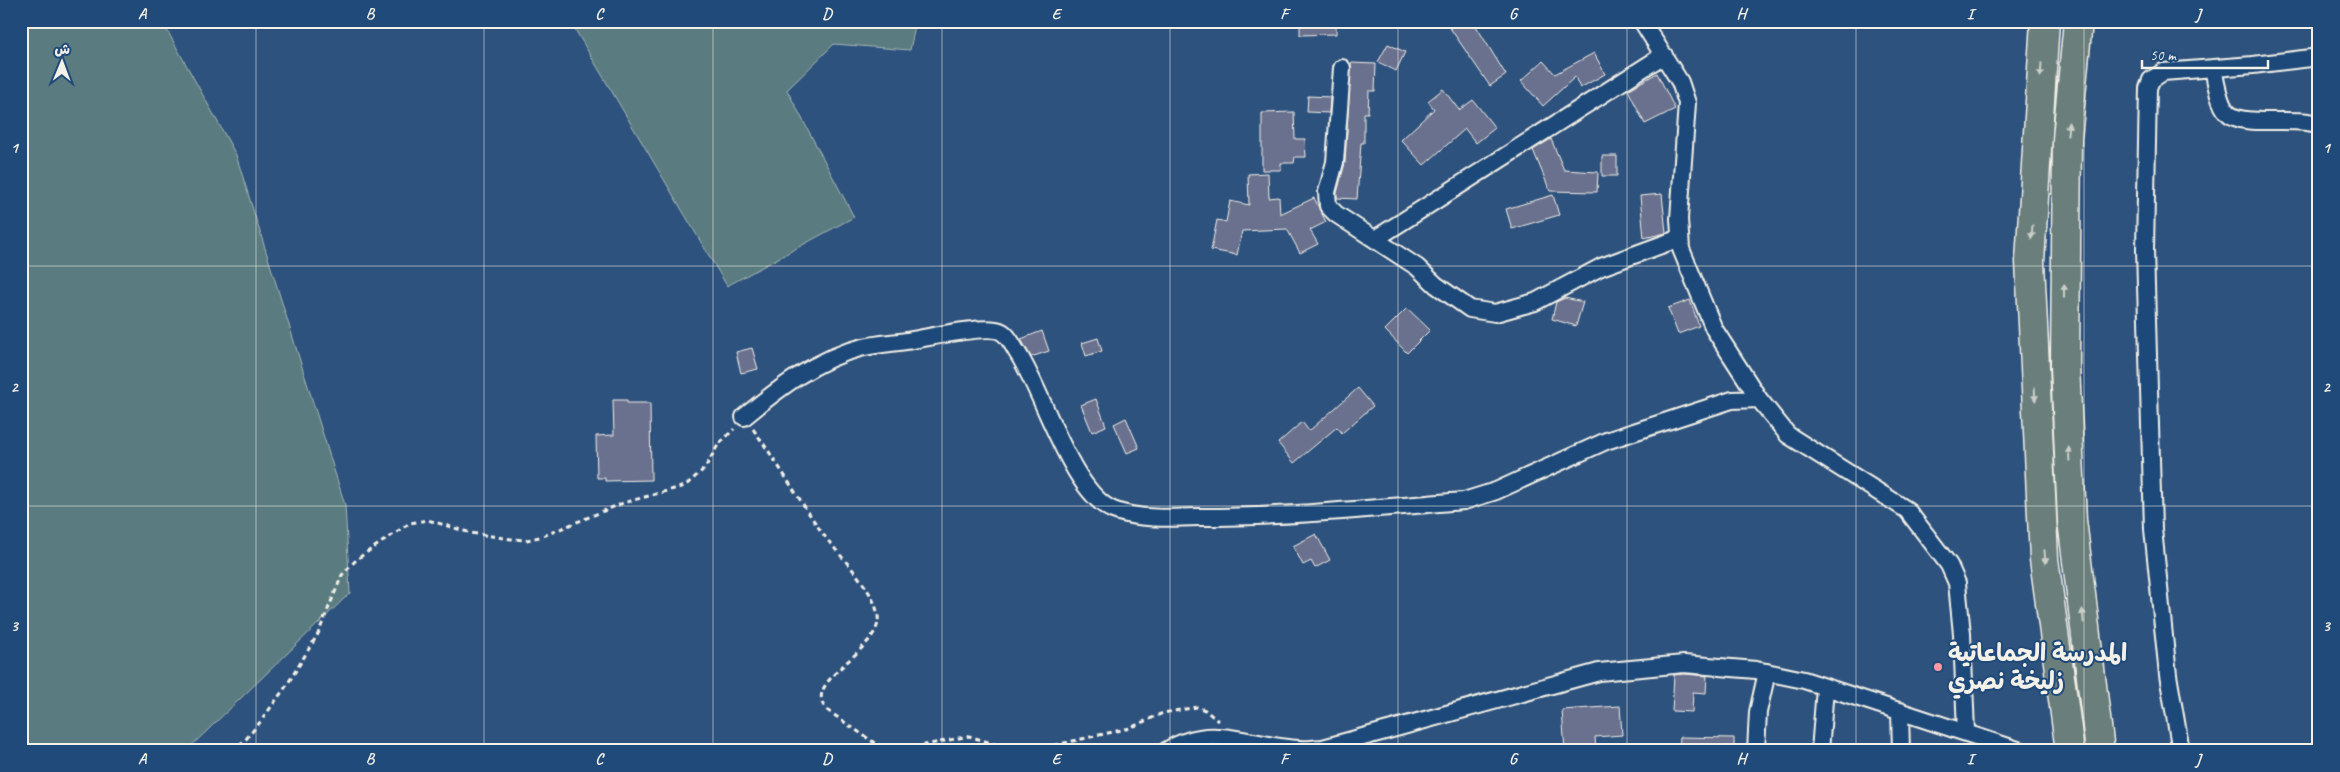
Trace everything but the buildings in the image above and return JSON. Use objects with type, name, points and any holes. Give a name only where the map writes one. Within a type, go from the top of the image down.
[{"type":"highway","points":[[2045,21],[2030,271],[2044,559],[2070,751]]},
{"type":"highway","points":[[2078,21],[2067,139],[2065,365],[2072,520],[2100,751]]},
{"type":"street","points":[[1642,21],[1680,82],[1686,103],[1687,126],[1680,180],[1681,249],[1714,329],[1759,399],[1788,435],[1907,510],[1949,566],[1958,583],[1966,732]]},
{"type":"street","points":[[1374,239],[1664,56]]},
{"type":"street","points":[[2181,751],[2168,675],[2153,529],[2145,250],[2148,88],[2156,75],[2172,70],[2253,66],[2319,57]]},
{"type":"street","points":[[1342,68],[1335,162],[1326,200],[1328,206],[1336,214],[1417,267],[1436,285],[1470,308],[1495,313],[1535,302],[1601,267],[1680,238]]},
{"type":"street","points":[[2212,68],[2227,112],[2234,118],[2249,120],[2307,120],[2319,125]]},
{"type":"street","points":[[744,417],[785,384],[844,352],[861,347],[938,334],[996,330],[1008,338],[1027,366],[1068,456],[1084,481],[1103,504],[1122,513],[1173,518],[1255,517],[1464,501],[1496,491],[1606,442],[1732,400],[1759,399]]},
{"type":"street","points":[[1166,751],[1191,740],[1226,736],[1299,750],[1323,748],[1599,672],[1684,664],[1767,672],[1804,680],[1966,732],[1995,745],[2021,751]]},
{"type":"street","points":[[1756,751],[1758,712],[1767,672]]},
{"type":"street","points":[[1820,751],[1825,688]]},
{"type":"street","points":[[1900,711],[1901,751]]},
{"type":"path","points":[[232,751],[261,721],[287,686],[318,634],[342,575],[357,560],[410,523],[428,520],[471,533],[527,540],[559,531],[623,503],[685,486],[694,480],[718,445],[744,417],[769,450],[824,534],[867,590],[875,604],[878,624],[875,633],[868,643],[831,677],[821,695],[822,705],[827,710],[880,746],[901,750],[969,736],[1010,749],[1038,748],[1130,728],[1163,713],[1197,707],[1213,716],[1226,736]]},
{"type":"green space","points":[[21,21],[162,21],[236,155],[345,505],[350,593],[186,751],[21,751]]},
{"type":"green space","points":[[570,21],[916,21],[910,50],[834,44],[787,90],[854,217],[727,286]]},
{"type":"place","name":"المدرسة الجماعاتية زليخة نصري","points":[[1938,667]]}]
